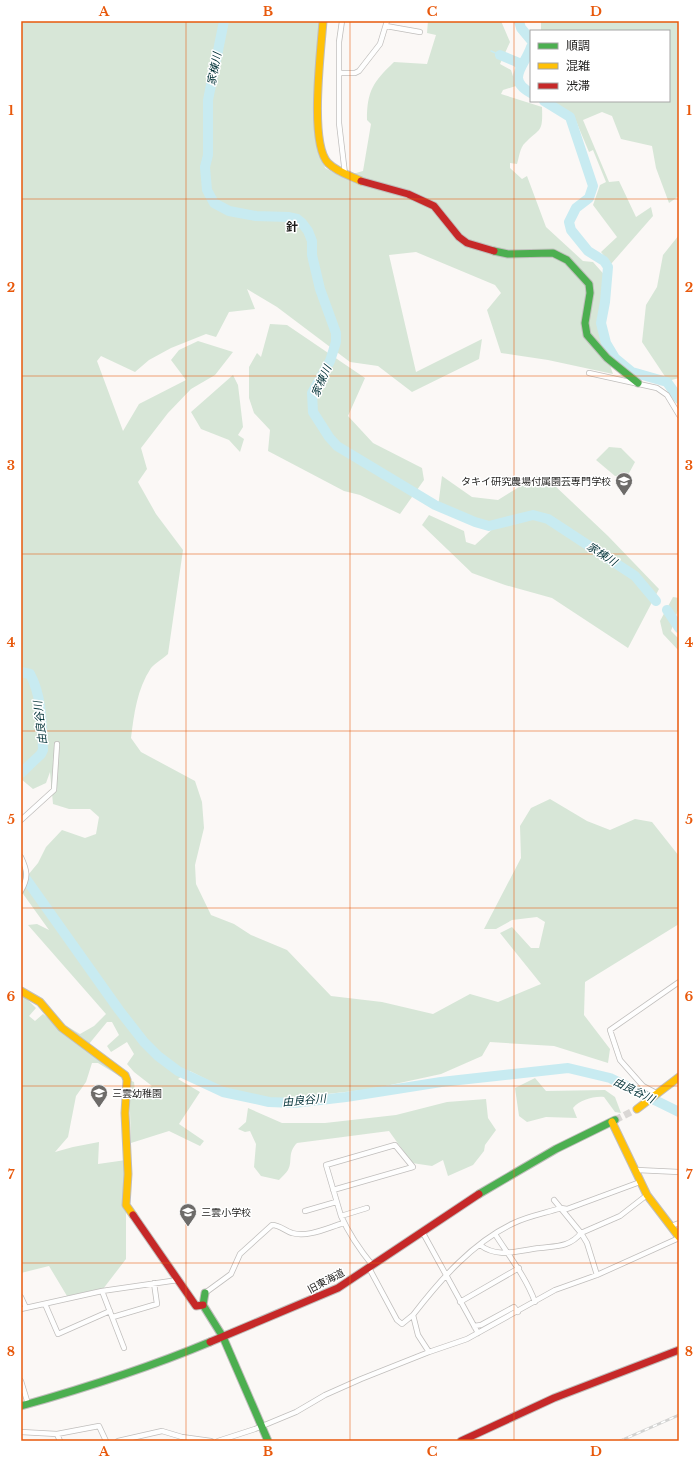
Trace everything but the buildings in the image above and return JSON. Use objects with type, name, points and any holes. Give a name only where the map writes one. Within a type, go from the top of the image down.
[{"type":"street","points":[[323,21],[317,122],[318,137],[328,163],[345,174],[362,181],[408,194],[434,206],[459,237],[467,243],[482,249],[508,254],[553,253],[567,260],[589,284],[590,288],[585,322],[586,334],[597,348],[638,383]]},
{"type":"street","points":[[342,21],[339,42],[339,122],[345,174]]},
{"type":"street","points":[[340,73],[356,73],[360,71],[380,44],[386,24],[420,32]]},
{"type":"street","points":[[589,373],[652,386],[662,391],[679,415]]},
{"type":"street","points":[[21,820],[54,790],[57,744]]},
{"type":"street","points":[[21,857],[26,868],[27,882],[21,891]]},
{"type":"street","points":[[657,1095],[643,1086],[620,1060],[610,1030],[679,982]]},
{"type":"street","points":[[21,991],[40,1002],[62,1028],[125,1075],[127,1080],[125,1123],[128,1140],[129,1180],[126,1205],[196,1306],[204,1306]]},
{"type":"street","points":[[637,1109],[657,1095],[679,1076]]},
{"type":"street","name":"旧東海道","points":[[25,1405],[121,1376],[174,1358],[338,1288],[489,1187],[556,1149],[614,1121],[637,1170]]},
{"type":"street","points":[[333,1190],[413,1167],[395,1145],[326,1165],[336,1202],[344,1223],[371,1267],[397,1320],[402,1324],[413,1315],[446,1276],[480,1245],[515,1222],[561,1208],[572,1207],[640,1182]]},
{"type":"street","points":[[218,1441],[262,1426],[296,1412],[325,1395],[478,1333],[556,1290],[597,1274],[679,1238],[647,1195],[640,1182],[637,1170],[679,1172]]},
{"type":"street","points":[[480,1245],[486,1249],[508,1254],[569,1244],[581,1233],[620,1216],[647,1195]]},
{"type":"street","points":[[554,1200],[581,1233],[587,1243],[597,1274]]},
{"type":"street","points":[[305,1211],[336,1202]]},
{"type":"street","points":[[341,1216],[367,1208]]},
{"type":"street","points":[[671,1226],[679,1222]]},
{"type":"street","points":[[268,1441],[223,1337],[204,1306],[205,1293],[231,1274],[240,1254],[272,1225],[276,1225],[292,1233],[301,1234],[344,1223]]},
{"type":"street","points":[[423,1232],[478,1333]]},
{"type":"street","points":[[495,1234],[518,1268],[531,1291],[534,1302]]},
{"type":"street","points":[[460,1302],[518,1268]]},
{"type":"street","points":[[21,1297],[24,1309],[102,1291],[178,1280]]},
{"type":"street","points":[[113,1317],[158,1304],[154,1283]]},
{"type":"street","points":[[102,1291],[124,1348]]},
{"type":"street","points":[[45,1304],[58,1334],[110,1312]]},
{"type":"street","points":[[474,1326],[514,1307],[518,1312]]},
{"type":"street","points":[[413,1315],[418,1334],[429,1352]]},
{"type":"street","points":[[461,1441],[470,1439],[554,1398],[679,1350]]},
{"type":"street","points":[[21,1381],[25,1405]]},
{"type":"street","points":[[21,1432],[57,1434],[100,1426],[106,1441]]},
{"type":"street","points":[[118,1441],[162,1431],[178,1436],[211,1441]]},
{"type":"street","points":[[57,1434],[60,1441]]},
{"type":"green space","points":[[21,21],[320,21],[314,130],[325,168],[342,177],[363,171],[371,124],[367,120],[368,102],[376,81],[394,62],[427,64],[436,35],[427,33],[428,21],[501,21],[510,42],[500,64],[511,70],[516,86],[503,90],[501,94],[542,107],[542,122],[540,129],[523,145],[517,164],[510,163],[510,168],[522,179],[527,176],[546,227],[583,261],[593,262],[608,279],[600,336],[613,374],[548,360],[501,353],[487,310],[501,293],[495,285],[416,252],[389,255],[416,372],[482,339],[479,359],[412,392],[378,366],[350,362],[277,307],[247,289],[255,309],[229,312],[216,337],[206,334],[171,348],[149,360],[135,372],[101,356],[97,361],[123,431],[139,404],[186,380],[171,360],[179,350],[198,341],[233,352],[215,375],[191,389],[168,413],[141,448],[147,469],[138,482],[156,514],[183,550],[168,654],[151,668],[142,684],[135,711],[131,738],[141,752],[195,781],[202,802],[204,828],[195,865],[196,884],[211,915],[234,924],[251,935],[287,950],[331,996],[382,1002],[433,1014],[470,994],[498,1002],[541,984],[500,933],[512,927],[531,948],[539,948],[545,922],[537,917],[512,920],[496,929],[484,929],[521,858],[520,826],[531,808],[550,799],[587,821],[610,830],[635,819],[652,822],[679,856],[679,924],[585,982],[584,1015],[610,1049],[608,1063],[554,1046],[490,1042],[482,1056],[441,1074],[372,1089],[273,1100],[223,1088],[190,1071],[178,1079],[200,1092],[179,1124],[204,1141],[200,1146],[169,1131],[131,1143],[129,1080],[134,1082],[135,1091],[152,1086],[134,1072],[127,1064],[134,1054],[127,1042],[111,1052],[107,1046],[119,1035],[112,1022],[107,1022],[89,1044],[55,1019],[80,1034],[94,1026],[106,1014],[28,925],[37,924],[49,930],[21,891],[21,859],[28,875],[38,863],[46,847],[62,830],[85,838],[96,834],[99,817],[90,809],[69,809],[53,804],[50,772],[46,783],[33,789],[21,779]]},
{"type":"green space","points":[[541,21],[679,21],[679,196],[669,203],[656,168],[652,146],[621,139],[612,116],[602,112],[583,120],[609,182],[619,181],[636,217],[651,207],[653,216],[611,264],[601,252],[617,237],[593,205],[600,185],[606,182],[593,150],[589,152],[576,121],[552,102],[670,102],[670,30],[541,30]]},
{"type":"green space","points":[[679,235],[679,378],[668,381],[642,342],[646,305],[657,287],[663,255]]},
{"type":"green space","points":[[270,324],[287,325],[365,378],[348,416],[373,443],[422,468],[424,480],[400,514],[360,495],[344,491],[268,451],[270,430],[254,413],[249,398],[249,367],[257,353],[261,357]]},
{"type":"green space","points":[[233,375],[238,385],[243,427],[238,435],[244,439],[240,452],[229,440],[201,429],[191,412]]},
{"type":"green space","points":[[609,447],[621,448],[635,462],[628,475],[615,476],[596,460]]},
{"type":"green space","points":[[442,476],[472,497],[498,500],[537,476],[553,484],[608,536],[659,589],[628,648],[552,598],[505,585],[472,573],[422,525],[429,515],[464,531],[466,542],[475,545],[498,524],[468,518],[438,507]]},
{"type":"green space","points":[[673,597],[679,598],[679,607],[671,631],[679,639],[679,651],[663,634],[660,621]]},
{"type":"green space","points":[[21,993],[36,1008],[29,1016],[35,1021],[43,1014],[124,1076],[121,1077],[98,1063],[92,1063],[86,1082],[76,1096],[68,1137],[55,1152],[99,1142],[98,1164],[126,1160],[126,1259],[103,1289],[67,1296],[49,1266],[21,1273]]},
{"type":"green space","points":[[535,1078],[546,1091],[605,1090],[615,1097],[621,1113],[615,1112],[604,1097],[596,1097],[587,1099],[573,1108],[577,1118],[546,1117],[527,1122],[519,1116],[515,1088]]},
{"type":"green space","points":[[486,1099],[488,1118],[496,1130],[485,1145],[484,1151],[473,1165],[448,1176],[443,1160],[432,1166],[412,1163],[389,1131],[297,1143],[292,1150],[288,1170],[279,1180],[261,1176],[254,1167],[256,1144],[250,1131],[245,1132],[238,1129],[246,1122],[248,1108],[282,1123],[325,1123],[396,1115],[447,1102]]},
{"type":"waterway","name":"家棟川","points":[[224,21],[208,100],[208,155],[205,167],[207,190],[214,203],[229,211],[256,216],[288,217],[297,219],[308,231],[312,241],[312,255],[320,289],[336,333],[336,342],[330,361],[312,393],[313,412],[329,437],[337,446],[435,505],[475,522],[489,526],[533,515],[548,519],[635,576],[656,601]]},
{"type":"waterway","points":[[519,21],[521,28],[530,39]]},
{"type":"waterway","points":[[530,49],[518,77],[519,83],[523,88],[530,92]]},
{"type":"waterway","points":[[491,51],[500,55]]},
{"type":"waterway","points":[[500,55],[517,62],[521,67]]},
{"type":"waterway","points":[[546,102],[570,117],[593,186],[589,198],[576,208],[569,222],[571,230],[588,251],[604,261],[608,267],[605,302],[601,323],[606,343],[615,358],[632,372],[667,382],[679,399]]},
{"type":"waterway","name":"家棟川","points":[[667,610],[679,628]]},
{"type":"waterway","name":"由良谷川","points":[[21,672],[30,674],[37,692],[41,711],[43,750],[41,754],[21,773]]},
{"type":"waterway","name":"由良谷川","points":[[21,872],[119,1010],[144,1042],[158,1056],[178,1071],[223,1092],[269,1102],[294,1103],[346,1097],[441,1082],[568,1068],[610,1078],[679,1112]]},
{"type":"tunnel","points":[[615,1120],[637,1109]]},
{"type":"railway","points":[[620,1441],[679,1415]]},
{"type":"traffic: fast","points":[[494,251],[508,254],[553,253],[567,260],[589,284],[590,293],[585,323],[587,335],[607,358],[638,383]]},
{"type":"traffic: fast","points":[[479,1194],[556,1149],[615,1120]]},
{"type":"traffic: fast","points":[[205,1293],[203,1305],[223,1337],[268,1441]]},
{"type":"traffic: fast","points":[[21,1406],[116,1377],[210,1342]]},
{"type":"traffic: slow","points":[[323,21],[318,96],[319,137],[322,152],[328,163],[332,166],[361,181]]},
{"type":"traffic: slow","points":[[21,991],[40,1002],[62,1028],[125,1075],[127,1080],[125,1113],[128,1174],[126,1205],[133,1215]]},
{"type":"traffic: slow","points":[[637,1109],[679,1077]]},
{"type":"traffic: slow","points":[[612,1122],[647,1195],[679,1237]]},
{"type":"traffic: jam","points":[[361,181],[408,194],[434,206],[459,237],[467,243],[494,251]]},
{"type":"traffic: jam","points":[[210,1342],[338,1288],[479,1194]]},
{"type":"traffic: jam","points":[[133,1215],[196,1306],[203,1305]]},
{"type":"traffic: jam","points":[[461,1441],[554,1398],[679,1350]]},
{"type":"place","name":"タキイ研究農場付属園芸専門学校","points":[[624,496]]},
{"type":"place","name":"三雲幼稚園","points":[[99,1108]]},
{"type":"place","name":"三雲小学校","points":[[188,1227]]},
{"type":"district","name":"針","points":[[292,226]]}]
